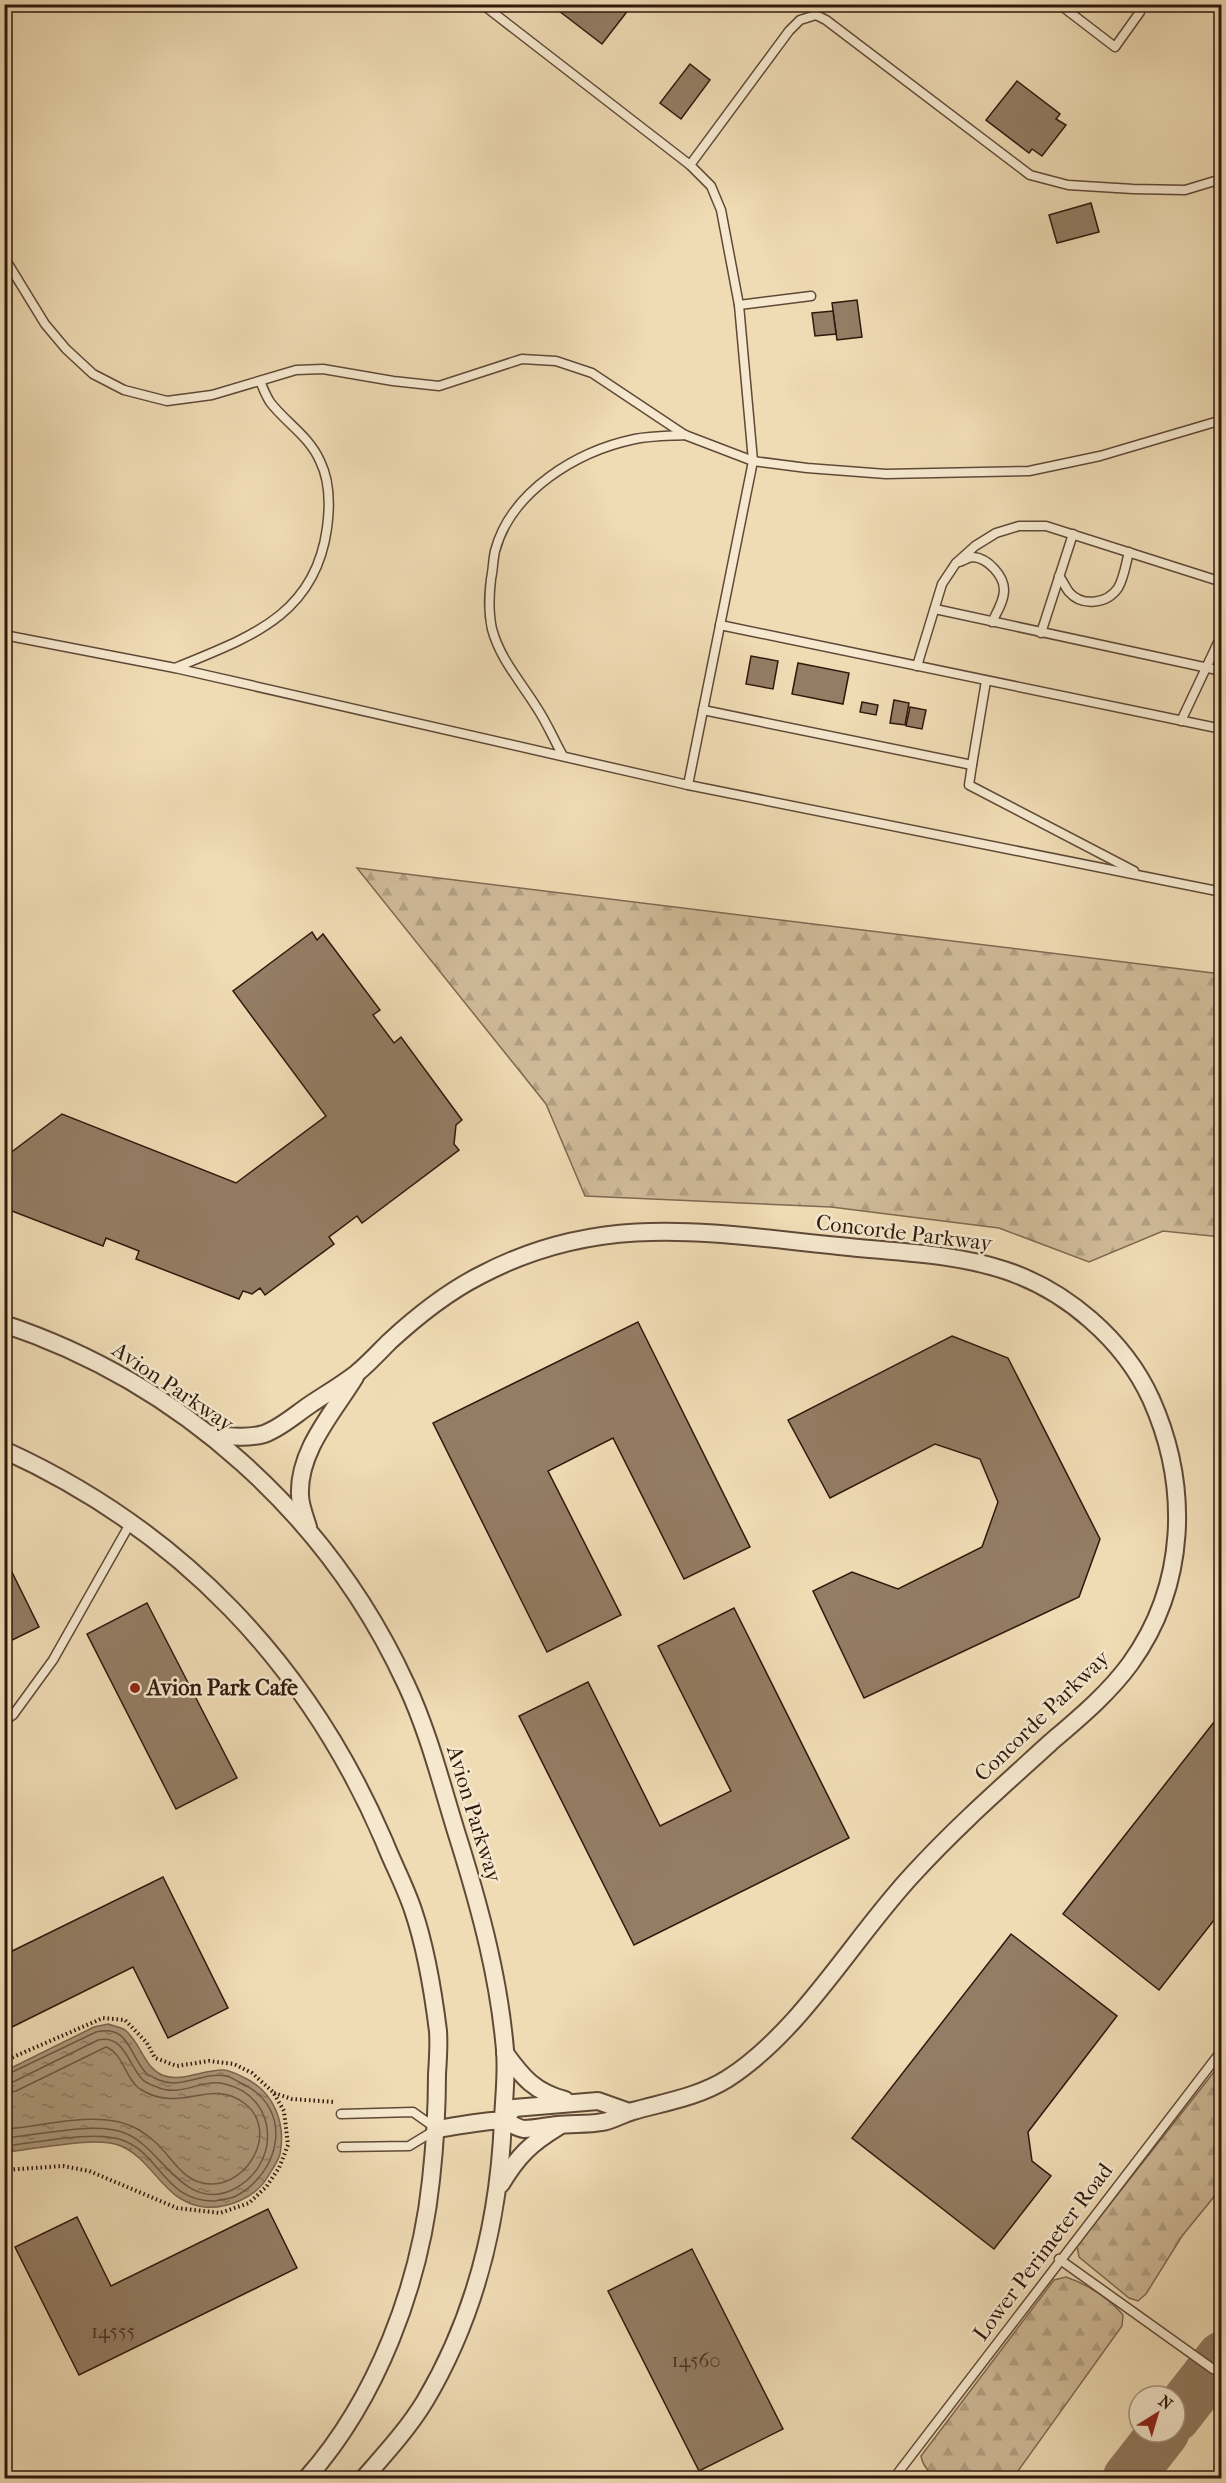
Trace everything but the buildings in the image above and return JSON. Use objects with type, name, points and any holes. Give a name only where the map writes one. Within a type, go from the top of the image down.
[{"type":"street","name":"Concorde Parkway","points":[[209,1434],[239,1437],[260,1436],[276,1429],[359,1371],[411,1322],[449,1293],[505,1263],[549,1247],[613,1233],[647,1230],[711,1234],[953,1258],[1012,1272],[1063,1299],[1083,1313],[1109,1339],[1125,1357],[1146,1389],[1169,1445],[1176,1484],[1178,1522],[1169,1585],[1161,1610],[1128,1666],[1092,1706],[946,1837],[898,1889],[787,2028],[727,2079],[703,2091],[666,2104],[628,2112],[606,2122],[520,2129],[502,2121],[437,2129]]},
{"type":"street","name":"Avion Parkway","points":[[4,1324],[47,1338],[99,1362],[140,1386],[209,1434],[262,1479],[309,1530],[359,1598],[407,1686],[428,1739],[484,1923],[497,1988],[505,2053],[501,2164],[491,2226],[472,2303],[451,2352],[423,2404],[364,2478]]},
{"type":"street","name":"Concorde Parkway","points":[[309,1530],[300,1498],[300,1473],[311,1448],[359,1371]]},
{"type":"street","points":[[4,1450],[86,1491],[131,1522],[191,1570],[253,1631],[319,1717],[347,1763],[371,1811],[412,1908],[423,1946],[438,2034],[437,2129],[427,2224],[408,2295],[394,2334],[373,2379],[332,2446],[307,2478]]},
{"type":"street","points":[[505,2053],[523,2078],[546,2095],[574,2103]]},
{"type":"street","name":"Concorde Parkway","points":[[502,2121],[514,2108],[598,2101],[628,2112]]},
{"type":"street","points":[[497,2190],[516,2158],[540,2138],[563,2124]]},
{"type":"lane","points":[[482,4],[690,165],[711,186],[722,210],[739,305],[753,461],[688,785]]},
{"type":"lane","points":[[1059,4],[1115,47],[1140,12]]},
{"type":"lane","points":[[690,165],[789,31],[800,20],[816,15],[1030,176],[1068,185],[1165,190],[1185,190],[1218,180],[1221,176]]},
{"type":"lane","points":[[4,257],[45,324],[66,349],[93,374],[124,390],[167,401],[212,395],[296,370],[323,369],[439,386],[522,359],[556,361],[592,373],[685,435],[753,461],[886,474],[1029,471],[1100,456],[1221,420]]},
{"type":"lane","points":[[739,305],[811,296]]},
{"type":"lane","points":[[175,668],[243,640],[274,622],[296,600],[314,575],[325,544],[329,514],[328,486],[321,462],[308,439],[271,402],[260,381]]},
{"type":"lane","points":[[563,756],[538,709],[506,663],[493,630],[488,604],[495,551],[505,526],[520,503],[565,466],[595,451],[635,439],[685,435]]},
{"type":"lane","points":[[917,666],[942,584],[956,563],[975,546],[996,533],[1019,526],[1046,526],[1221,582]]},
{"type":"lane","points":[[1041,633],[1073,534]]},
{"type":"lane","points":[[1059,576],[1070,593],[1081,600],[1098,603],[1110,596],[1118,587],[1129,552]]},
{"type":"lane","points":[[956,563],[973,557],[987,562],[999,574],[1004,589],[1001,603],[992,622]]},
{"type":"lane","points":[[935,609],[1221,671]]},
{"type":"lane","points":[[720,625],[1221,729]]},
{"type":"lane","points":[[1181,721],[1221,634]]},
{"type":"lane","points":[[4,635],[175,668],[688,785],[1221,892]]},
{"type":"lane","points":[[986,681],[969,785],[1144,876]]},
{"type":"lane","points":[[703,710],[972,765]]},
{"type":"lane","points":[[4,1720],[13,1716],[53,1660],[131,1522]]},
{"type":"lane","name":"Lower Perimeter Road","points":[[894,2478],[1221,2049]]},
{"type":"lane","points":[[341,2114],[413,2112],[437,2129],[410,2146],[342,2147]]},
{"type":"lane","points":[[1059,2259],[1213,2368]]},
{"type":"path","points":[[4,2061],[103,2018],[124,2020],[147,2043],[155,2058],[177,2066],[209,2061],[234,2064],[252,2073],[273,2092],[284,2111],[288,2145],[279,2168],[266,2187],[249,2203],[220,2213],[177,2208],[89,2171],[63,2166],[4,2170]]},
{"type":"path","points":[[273,2092],[292,2099],[339,2103]]},
{"type":"green space","points":[[357,868],[1221,974],[1221,1237],[1163,1231],[1089,1262],[999,1228],[831,1207],[585,1196],[546,1104]]},
{"type":"green space","points":[[1221,2063],[1221,2181],[1213,2198],[1182,2236],[1146,2294],[1138,2301],[1129,2298],[1079,2257],[1077,2246]]},
{"type":"green space","points":[[1066,2277],[1090,2288],[1111,2303],[1123,2315],[1122,2326],[1013,2478],[956,2480],[942,2478],[931,2473],[925,2467],[921,2456],[1054,2280]]},
{"type":"water","points":[[108,2024],[125,2030],[135,2041],[150,2066],[162,2075],[185,2077],[224,2070],[245,2078],[264,2091],[276,2110],[281,2142],[280,2154],[262,2185],[240,2201],[222,2206],[204,2207],[190,2204],[179,2197],[143,2161],[121,2146],[96,2142],[5,2152],[5,2071],[94,2027]]},
{"type":"taxiway","points":[[1187,2402],[1222,2357]]},
{"type":"taxiway","points":[[1128,2478],[1155,2444]]},
{"type":"place","name":"Avion Park Cafe","points":[[135,1688]]}]
